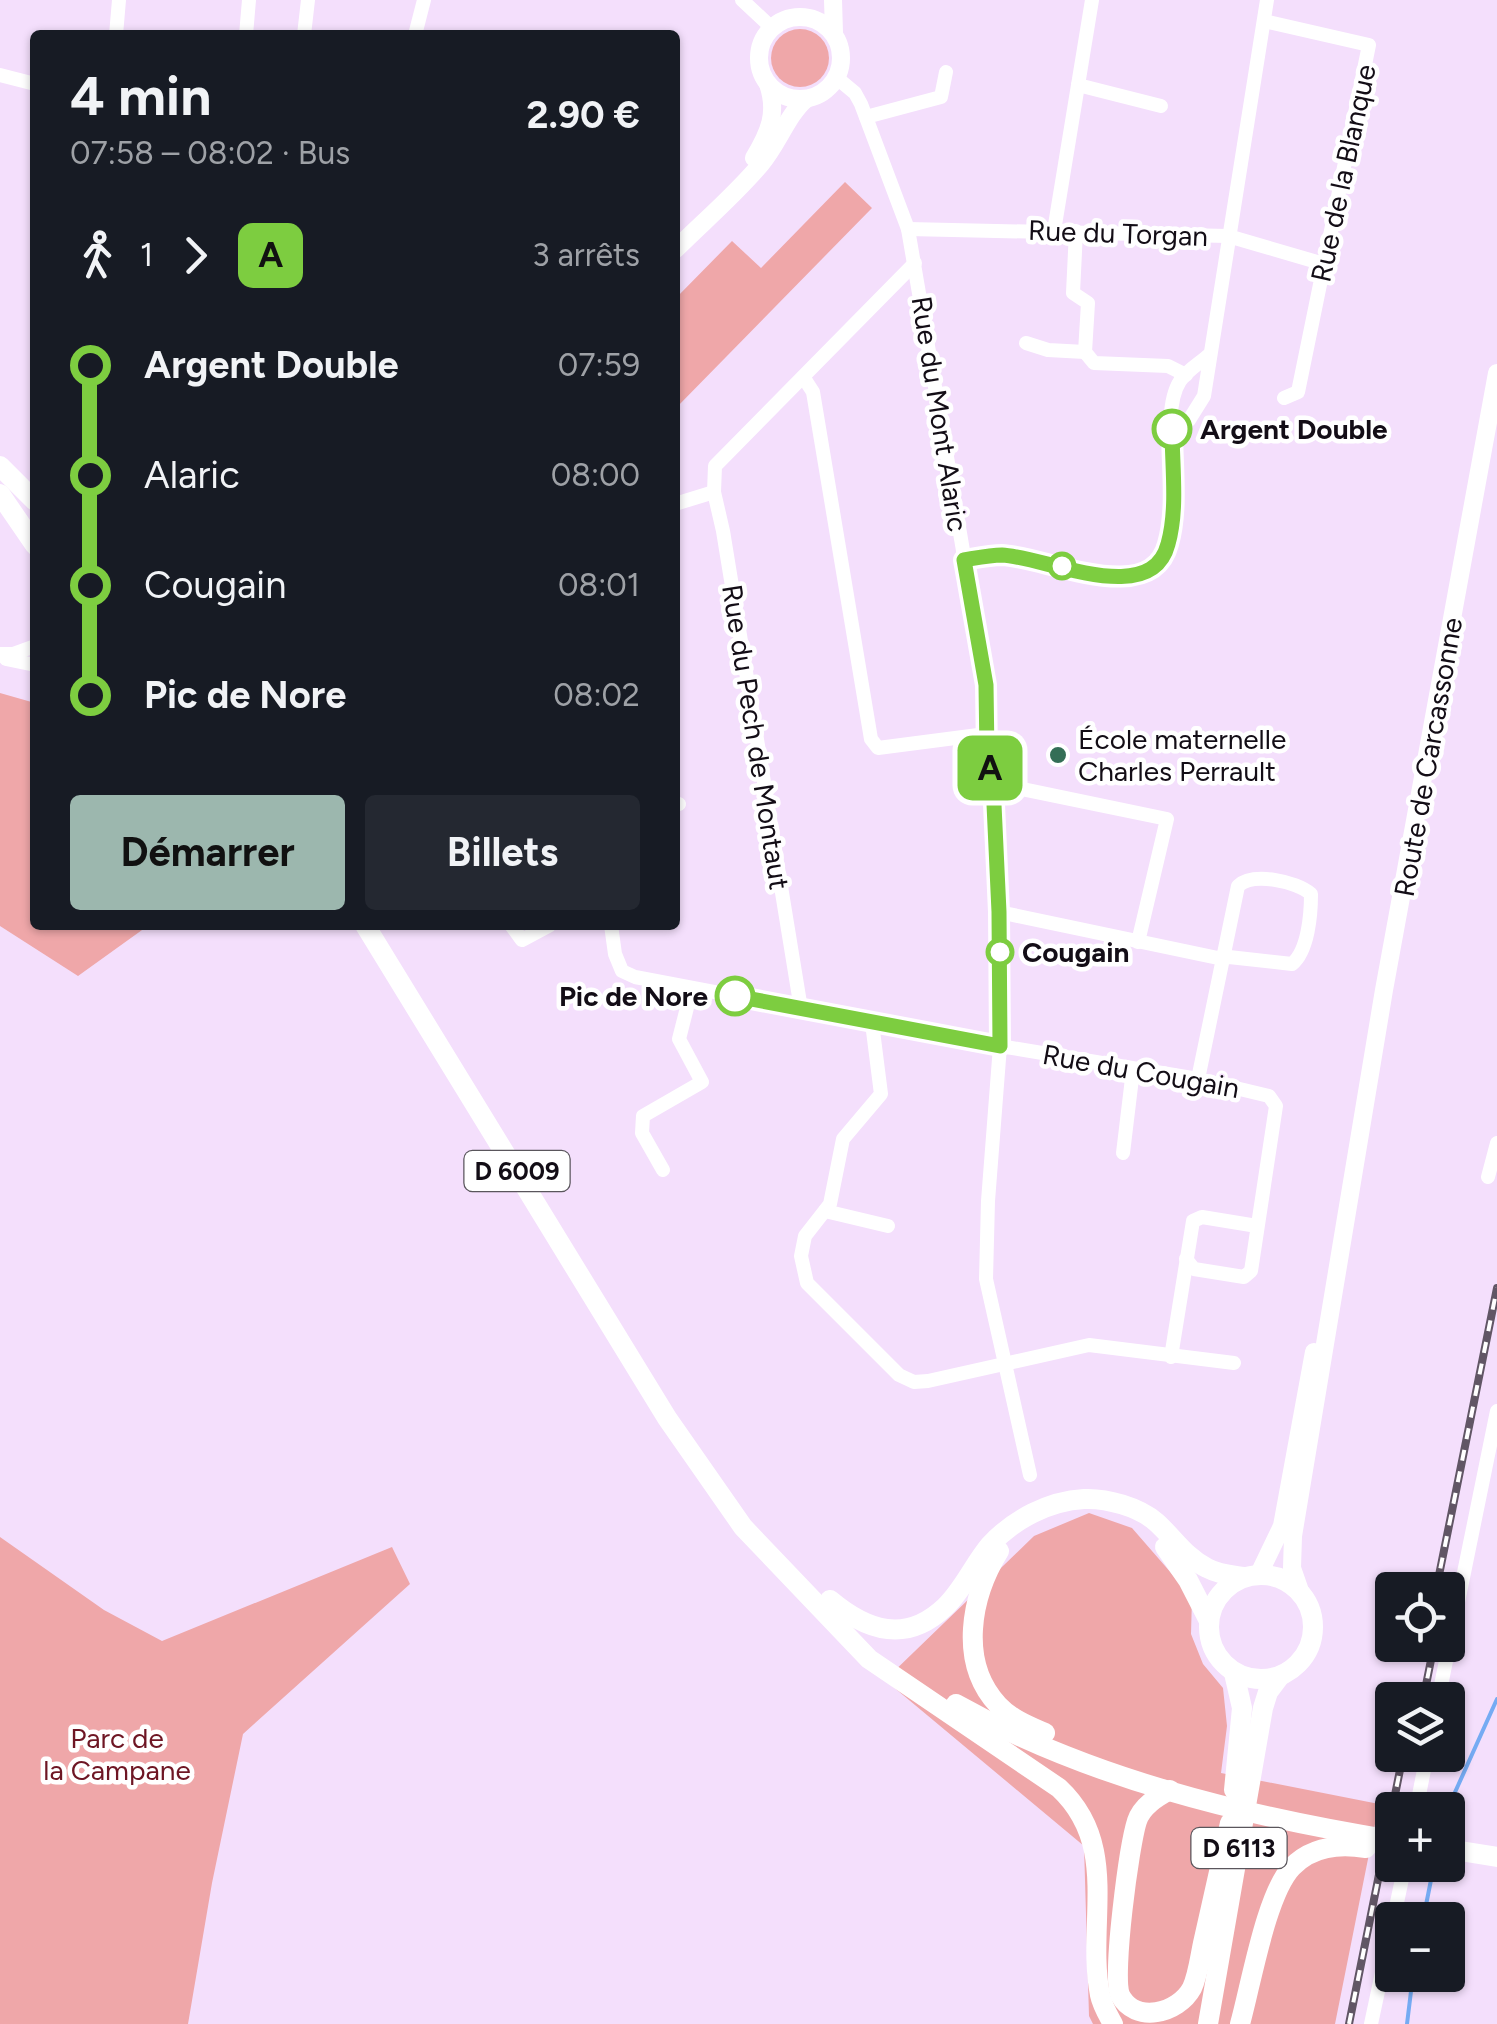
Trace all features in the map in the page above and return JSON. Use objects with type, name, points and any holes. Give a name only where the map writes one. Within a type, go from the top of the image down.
[{"type":"main road","points":[[736,189],[770,126],[773,99],[759,60],[763,41],[772,28],[796,17],[813,0]]},
{"type":"main road","points":[[680,245],[776,146],[796,108],[823,92],[837,78],[842,55],[834,34],[833,0]]},
{"type":"main road","points":[[796,17],[821,22],[834,34]]},
{"type":"main road","points":[[768,84],[785,97],[806,99]]},
{"type":"main road","name":"Route de Carcassonne","points":[[1300,1592],[1292,1568],[1292,1536],[1358,1141],[1497,373]]},
{"type":"main road","points":[[0,466],[30,495]]},
{"type":"main road","points":[[0,494],[30,538]]},
{"type":"main road","name":"D 6009","points":[[368,930],[667,1418],[743,1527],[835,1621],[910,1677],[980,1718],[1060,1752],[1170,1790],[1375,1846]]},
{"type":"main road","name":"Route de Carcassonne","points":[[1252,1575],[1282,1526],[1358,1141]]},
{"type":"main road","points":[[667,1418],[773,1545],[846,1614],[875,1629],[899,1630],[935,1615],[946,1606],[991,1544],[1018,1521],[1064,1501],[1104,1500],[1140,1511],[1203,1567],[1220,1574],[1252,1575],[1288,1582],[1300,1592],[1312,1614],[1310,1644],[1304,1657],[1280,1676],[1252,1678],[1234,1673],[1215,1652],[1209,1637],[1209,1621],[1220,1594],[1252,1575]]},
{"type":"main road","points":[[1124,1507],[1140,1519],[1175,1560],[1209,1621]]},
{"type":"main road","points":[[1018,1521],[992,1562],[974,1618],[974,1658],[986,1690],[999,1707],[1025,1724],[1170,1790]]},
{"type":"main road","points":[[835,1621],[869,1658],[1059,1788],[1082,1814],[1094,1845],[1097,1872],[1100,1998],[1112,2024]]},
{"type":"main road","name":"D 6113","points":[[1196,2024],[1242,1736],[1242,1708],[1234,1673]]},
{"type":"main road","name":"D 6113","points":[[1208,2024],[1263,1708],[1268,1692],[1280,1676]]},
{"type":"main road","points":[[1170,1790],[1146,1806],[1138,1818],[1130,1867],[1117,1978],[1120,1996],[1139,2014],[1157,2017],[1171,2012],[1193,1986],[1230,1824]]},
{"type":"main road","points":[[1240,2024],[1270,1912],[1290,1868],[1309,1853],[1348,1839]]},
{"type":"main road","name":"D 6009","points":[[1348,1839],[1375,1840]]},
{"type":"main road","points":[[1465,1853],[1494,1859]]},
{"type":"main road","points":[[1465,1858],[1494,1859]]},
{"type":"street","points":[[116,30],[119,0]]},
{"type":"street","points":[[246,30],[249,0]]},
{"type":"street","points":[[305,30],[308,0]]},
{"type":"street","points":[[416,30],[424,0]]},
{"type":"street","points":[[742,0],[772,28]]},
{"type":"street","points":[[1054,231],[1092,0]]},
{"type":"street","points":[[1172,429],[1189,420],[1204,396],[1267,0]]},
{"type":"street","name":"Rue de la Blanque","points":[[1264,21],[1370,45],[1298,392],[1284,398]]},
{"type":"street","points":[[866,117],[942,96],[946,72]]},
{"type":"street","points":[[0,74],[30,83]]},
{"type":"street","name":"Rue du Mont Alaric","points":[[837,78],[855,94],[866,117],[908,228],[986,685],[999,912],[1000,1046],[986,1279],[1030,1475]]},
{"type":"street","points":[[1078,85],[1161,106]]},
{"type":"street","name":"Rue du Torgan","points":[[908,228],[1228,236],[1324,264]]},
{"type":"street","points":[[1076,231],[1074,293],[1088,303],[1085,352],[1094,363],[1168,366],[1186,374]]},
{"type":"street","points":[[915,263],[804,378],[813,392],[872,739],[878,748],[986,734]]},
{"type":"street","points":[[1026,343],[1048,350],[1085,352]]},
{"type":"street","points":[[964,560],[1002,555],[1110,577],[1146,574],[1160,562],[1168,546],[1172,518],[1172,429],[1178,383],[1210,355]]},
{"type":"street","name":"Rue du Pech de Montaut","points":[[800,1009],[724,531],[714,492],[715,466],[804,378]]},
{"type":"street","points":[[680,502],[714,492]]},
{"type":"street","points":[[0,656],[30,648]]},
{"type":"street","points":[[0,656],[30,663]]},
{"type":"street","points":[[993,783],[1167,819],[1138,942]]},
{"type":"street","points":[[999,912],[1138,942],[1224,957],[1292,964],[1300,958],[1311,894],[1303,888],[1255,878],[1245,879],[1238,886],[1224,957],[1198,1079]]},
{"type":"street","points":[[515,930],[522,940],[541,930]]},
{"type":"street","name":"Rue du Cougain","points":[[612,930],[622,970],[636,977],[1198,1079],[1269,1096],[1276,1106],[1251,1270],[1244,1278],[1194,1269],[1186,1259]]},
{"type":"street","points":[[663,1170],[642,1132],[643,1116],[702,1082],[679,1039],[692,988]]},
{"type":"street","points":[[872,1022],[881,1094],[843,1138],[830,1204],[805,1236],[800,1256],[807,1282],[900,1375],[914,1382],[928,1381],[1090,1345],[1234,1363]]},
{"type":"street","points":[[1123,1153],[1133,1070]]},
{"type":"street","points":[[1488,1177],[1497,1142]]},
{"type":"street","points":[[825,1211],[888,1226]]},
{"type":"street","points":[[1171,1357],[1193,1221],[1202,1217],[1257,1226]]},
{"type":"street","points":[[1442,1682],[1497,1410]]},
{"type":"street","points":[[1371,2024],[1401,1882]]},
{"type":"green space","points":[[800,29],[821,37],[829,58],[821,79],[800,87],[779,79],[771,58],[779,37]]},
{"type":"green space","points":[[845,182],[872,208],[680,404],[680,294],[732,241],[761,268]]},
{"type":"green space","points":[[0,693],[30,702],[30,930],[142,930],[78,976],[0,926]]},
{"type":"green space","points":[[1089,1513],[1132,1528],[1192,1597],[1191,1634],[1203,1664],[1223,1688],[1227,1726],[1221,1773],[1375,1803],[1375,1824],[1335,2024],[1093,2024],[1089,2016],[1084,1846],[885,1680],[1034,1536]]},
{"type":"green space","name":"Parc de la Campane","points":[[0,1537],[104,1610],[162,1641],[392,1547],[410,1584],[243,1734],[188,2024],[0,2024]]},
{"type":"waterway","points":[[1455,1792],[1497,1699]]},
{"type":"waterway","points":[[1427,1902],[1431,1882]]},
{"type":"waterway","points":[[1407,2024],[1411,1992]]},
{"type":"railway","points":[[1440,1572],[1497,1288]]},
{"type":"railway","points":[[1427,1682],[1431,1662]]},
{"type":"railway","points":[[1349,2024],[1400,1772]]},
{"type":"bus line","name":"A","points":[[735,996],[1000,1046],[999,912],[986,685],[964,560],[1002,555],[1110,577],[1146,574],[1160,562],[1168,546],[1172,518],[1172,429]]},
{"type":"place","name":"Argent Double","points":[[1172,429]]},
{"type":"place","name":"École maternelle Charles Perrault","points":[[1058,755]]},
{"type":"place","name":"Cougain","points":[[1000,952]]},
{"type":"place","name":"Pic de Nore","points":[[735,996]]}]
